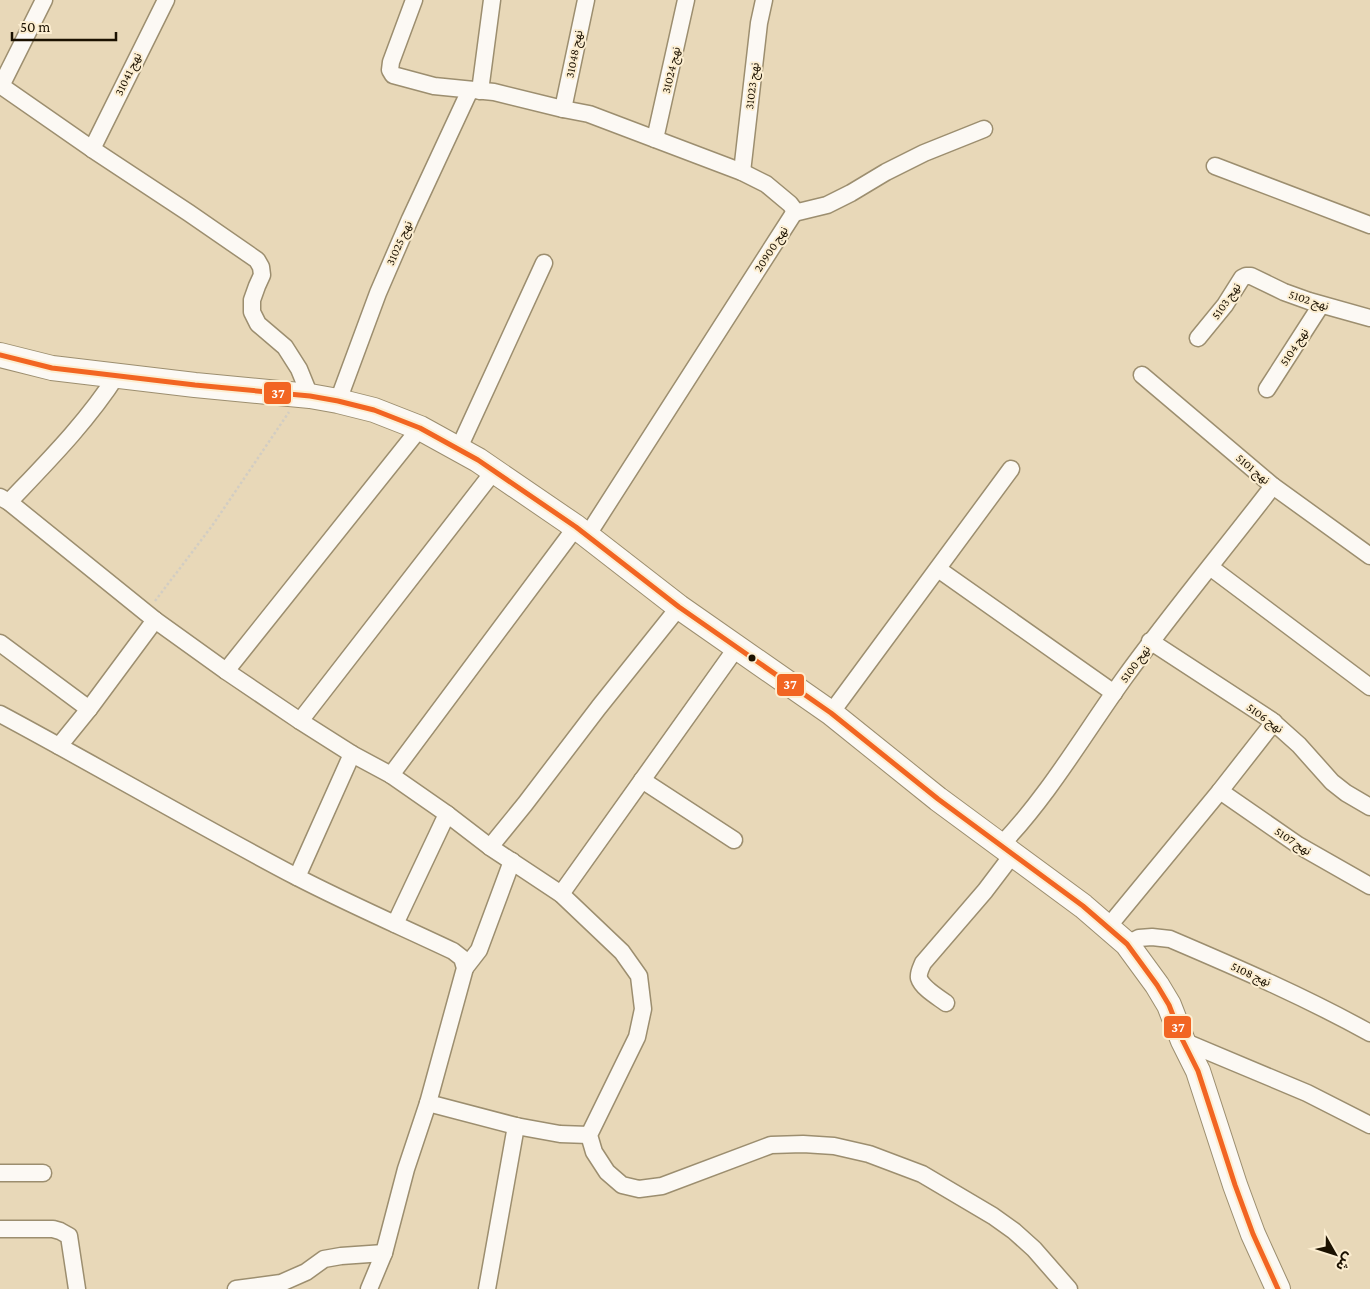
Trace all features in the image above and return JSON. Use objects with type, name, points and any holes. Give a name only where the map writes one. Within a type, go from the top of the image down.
[{"type":"main road","points":[[0,355],[52,368],[338,401],[374,410],[420,428],[459,448],[494,471],[581,532],[679,608],[737,646],[831,713],[938,799],[1083,906],[1127,944],[1169,1005],[1183,1041],[1198,1071],[1235,1185],[1253,1234],[1278,1289]]},
{"type":"street","points":[[44,0],[0,85],[257,260],[261,267],[262,275],[252,300],[252,312],[258,324],[285,348],[300,369],[305,396]]},
{"type":"street","name":"نهج 31041","points":[[92,149],[166,0]]},
{"type":"street","name":"نهج 20900","points":[[391,775],[581,532],[794,213],[790,204],[766,184],[742,172],[589,114],[481,91],[434,86],[393,75],[390,70],[391,62],[414,0]]},
{"type":"street","name":"نهج 31025","points":[[338,401],[378,293],[410,219],[481,91],[492,0]]},
{"type":"street","name":"نهج 31048","points":[[563,109],[586,0]]},
{"type":"street","name":"نهج 31024","points":[[655,139],[686,0]]},
{"type":"street","name":"نهج 31023","points":[[742,172],[759,23],[764,0]]},
{"type":"street","points":[[794,213],[827,205],[924,153],[984,129]]},
{"type":"street","points":[[1215,166],[1370,225]]},
{"type":"street","points":[[459,448],[544,263]]},
{"type":"street","name":"نهج 5102","points":[[1251,276],[1284,292],[1370,318]]},
{"type":"street","name":"نهج 5103","points":[[1200,335],[1225,305],[1242,278],[1251,276]]},
{"type":"street","name":"نهج 5104","points":[[1267,389],[1321,304]]},
{"type":"street","points":[[117,375],[105,394],[77,429],[5,500],[151,616],[226,671],[352,754],[391,775],[490,847],[561,894],[622,952],[639,976],[644,1009],[637,1037],[589,1135],[594,1152],[607,1172],[622,1185],[639,1189],[662,1186],[771,1145],[803,1144],[834,1146],[869,1154],[922,1174],[993,1216],[1034,1249],[1070,1289]]},
{"type":"street","name":"نهج 5101","points":[[1142,375],[1273,486],[1370,556]]},
{"type":"street","points":[[226,671],[420,428]]},
{"type":"street","points":[[831,713],[1011,469]]},
{"type":"street","points":[[300,721],[494,471]]},
{"type":"street","name":"نهج 5100","points":[[946,1002],[925,987],[919,979],[923,963],[979,897],[1021,824],[1042,797],[1150,642],[1273,486]]},
{"type":"street","points":[[1210,567],[1370,687]]},
{"type":"street","points":[[938,569],[1114,693]]},
{"type":"street","points":[[490,847],[679,608]]},
{"type":"street","points":[[60,746],[89,709],[151,616]]},
{"type":"street","name":"نهج 5106","points":[[1150,642],[1274,722],[1299,745],[1332,782],[1370,808]]},
{"type":"street","points":[[0,643],[89,709]]},
{"type":"street","points":[[561,894],[737,646]]},
{"type":"street","points":[[0,714],[210,831],[297,877],[452,950],[462,958],[465,968]]},
{"type":"street","points":[[1108,927],[1274,722]]},
{"type":"street","points":[[297,877],[352,754]]},
{"type":"street","points":[[642,780],[734,840]]},
{"type":"street","name":"نهج 5107","points":[[1220,791],[1298,846],[1370,886]]},
{"type":"street","points":[[395,924],[447,814]]},
{"type":"street","points":[[369,1289],[384,1253],[406,1169],[428,1103],[465,968],[479,950],[512,861]]},
{"type":"street","name":"نهج 5108","points":[[1127,944],[1139,938],[1170,939],[1288,991],[1370,1033]]},
{"type":"street","points":[[1183,1041],[1307,1094],[1370,1125]]},
{"type":"street","points":[[428,1103],[516,1126],[560,1134],[589,1135]]},
{"type":"street","points":[[487,1289],[516,1126]]},
{"type":"street","points":[[0,1173],[43,1173]]},
{"type":"street","points":[[0,1229],[53,1229],[69,1236],[77,1289]]},
{"type":"street","points":[[236,1289],[280,1283],[306,1272],[324,1260],[341,1256],[384,1253]]},
{"type":"path","points":[[151,616],[273,437],[305,396]]},
{"type":"transit line","name":"37","points":[[0,355],[52,368],[310,396],[374,410],[420,428],[478,460],[576,527],[679,607],[831,713],[938,799],[1083,906],[1127,944],[1169,1005],[1183,1041],[1198,1071],[1235,1185],[1253,1234],[1278,1289]]}]
